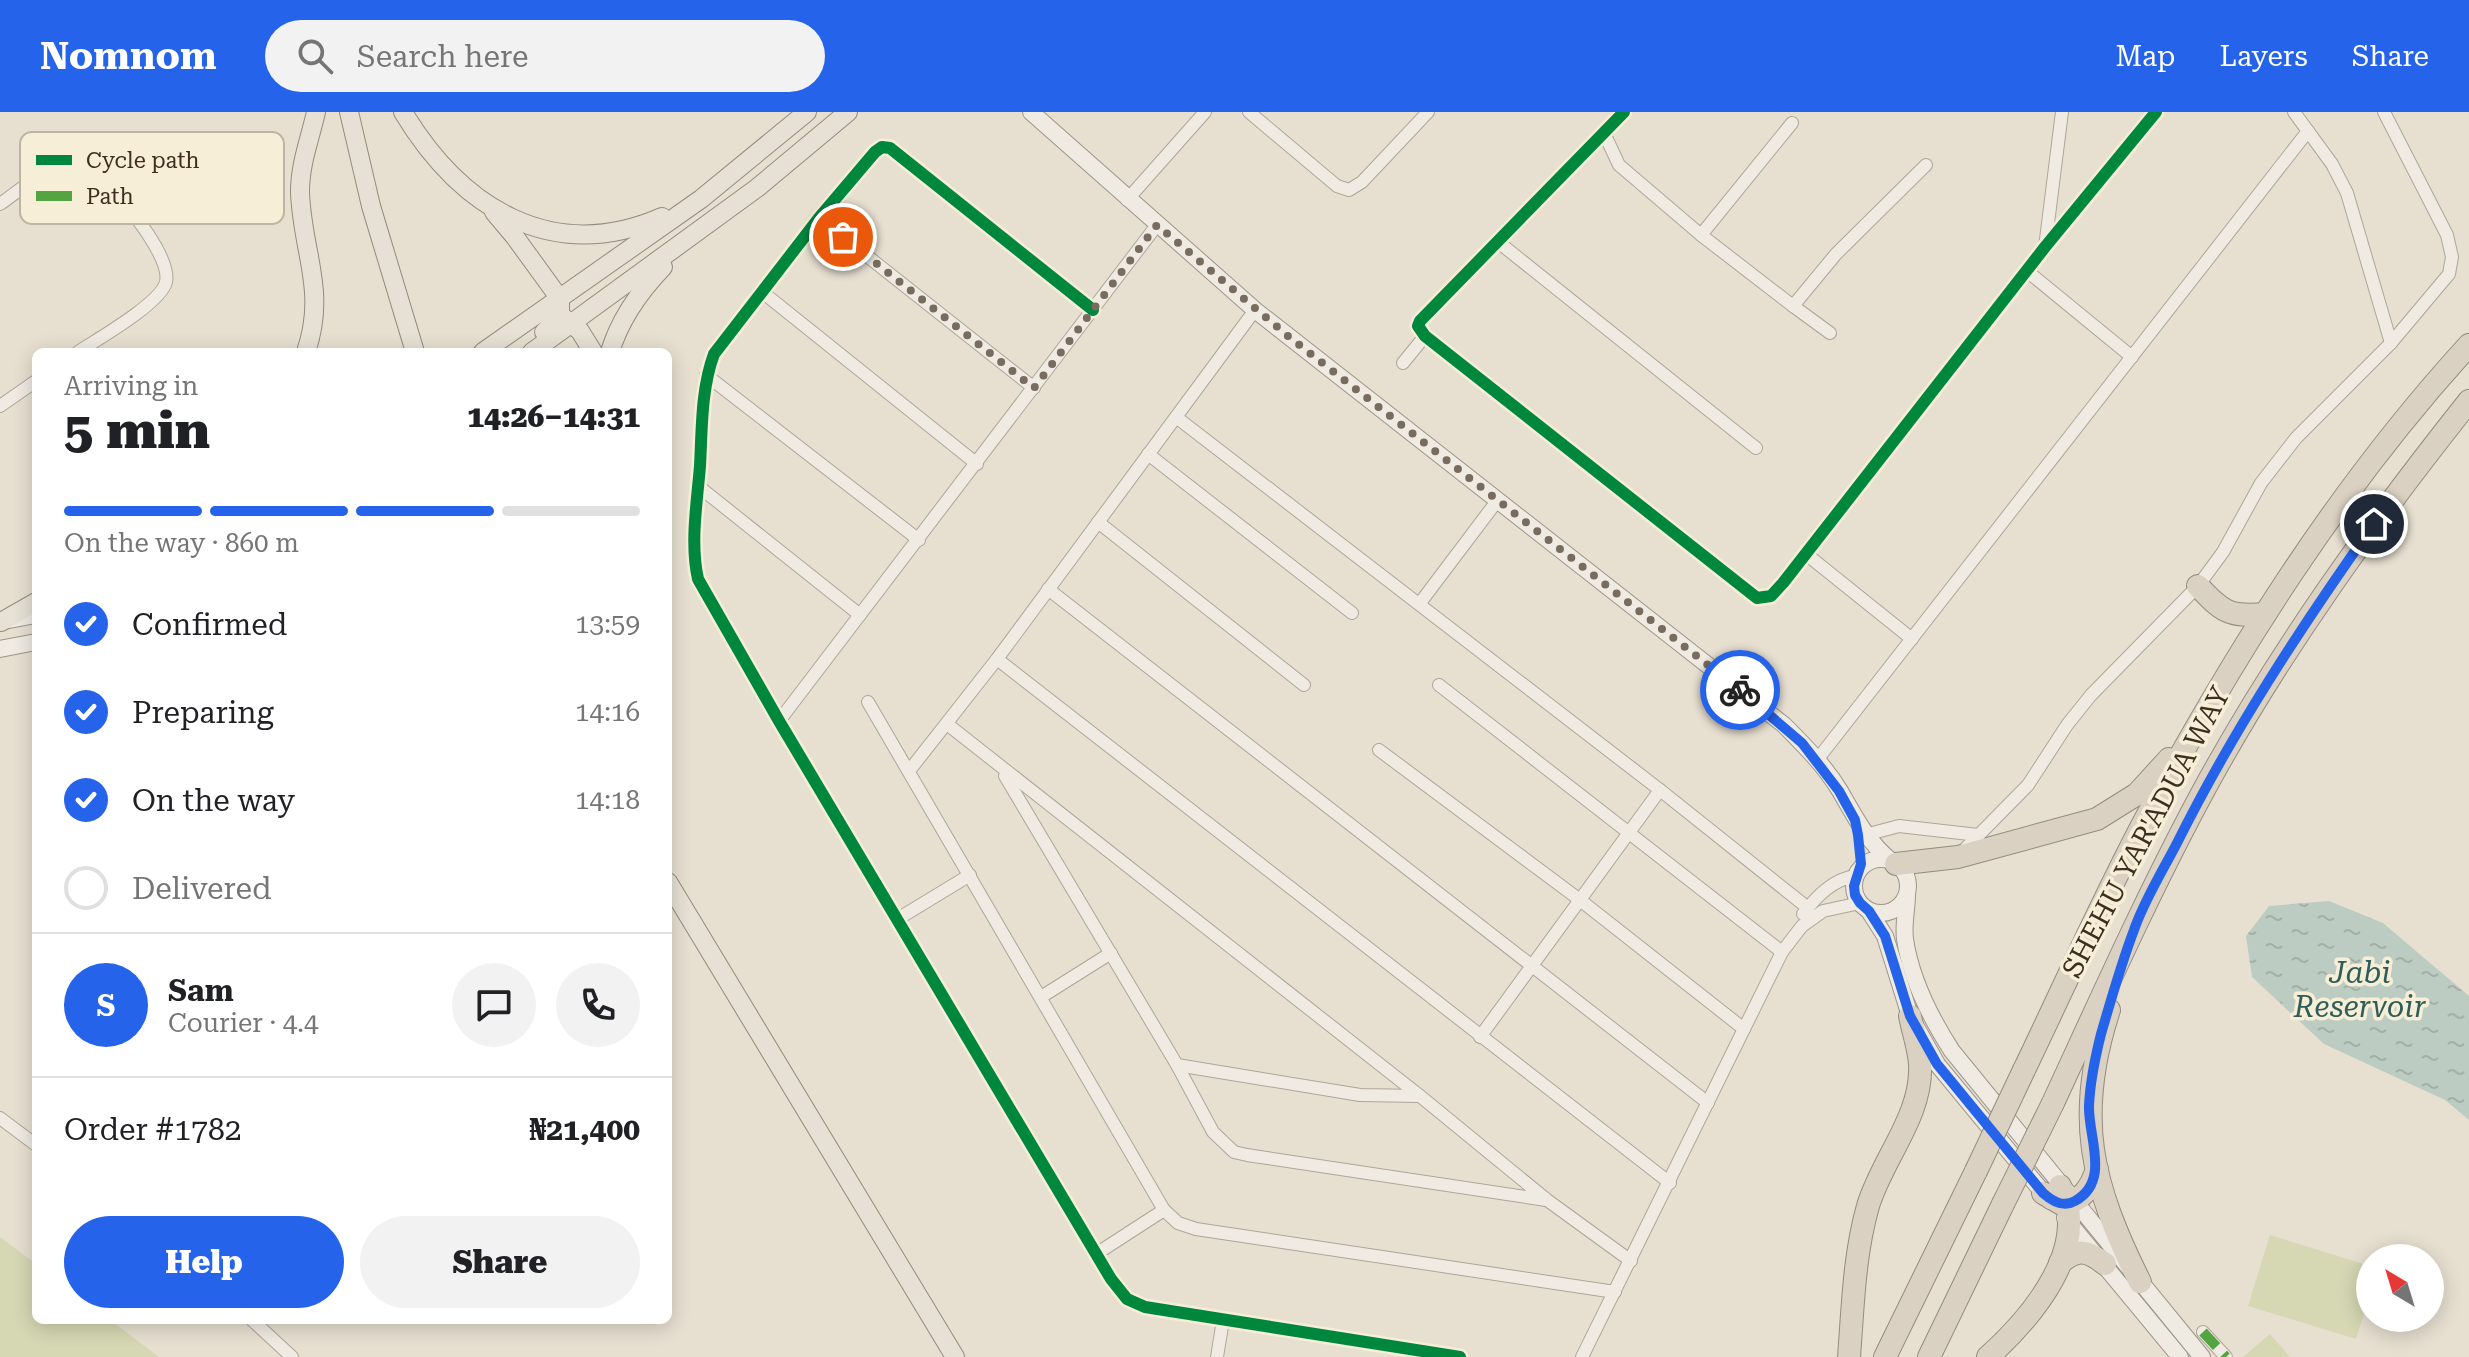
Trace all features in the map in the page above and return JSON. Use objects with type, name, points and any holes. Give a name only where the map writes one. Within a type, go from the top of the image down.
[{"type":"highway","name":"SHEHU YAR'ADUA WAY","points":[[1885,1357],[2146,818],[2217,694],[2265,614],[2358,480],[2406,417],[2469,345]]},
{"type":"highway","name":"SHEHU YAR'ADUA WAY","points":[[1929,1357],[2134,928],[2205,788],[2279,664],[2374,524],[2469,401]]},
{"type":"highway","points":[[2198,586],[2222,610],[2247,616],[2265,614]]},
{"type":"highway","points":[[1893,862],[1958,857],[2082,824],[2125,804],[2155,777],[2217,694]]},
{"type":"highway","points":[[2134,928],[2102,1033],[2092,1074],[2089,1110],[2097,1169],[2113,1225],[2140,1282]]},
{"type":"highway","points":[[1849,1357],[1854,1279],[1863,1225],[1877,1180],[1910,1114],[1919,1078],[1920,1064],[1910,1016]]},
{"type":"highway","points":[[2060,1263],[2063,1202],[2088,1188],[2097,1169]]},
{"type":"highway","points":[[1988,1357],[2020,1324],[2060,1263],[2080,1251],[2092,1254],[2105,1264]]},
{"type":"main road","points":[[307,348],[316,299],[300,189],[306,144],[316,112]]},
{"type":"main road","points":[[349,112],[371,206],[414,348]]},
{"type":"main road","points":[[403,112],[453,178],[491,209],[515,237],[590,348]]},
{"type":"main road","points":[[525,348],[807,112]]},
{"type":"main road","points":[[612,348],[634,300],[664,265],[708,225],[848,112]]},
{"type":"main road","points":[[491,209],[543,229],[600,234],[645,224],[701,199]]},
{"type":"main road","points":[[535,348],[564,313],[708,225]]},
{"type":"main road","points":[[489,348],[529,320],[564,313]]},
{"type":"main road","points":[[1,622],[32,604]]},
{"type":"main road","points":[[672,889],[955,1357]]},
{"type":"main road","points":[[672,900],[701,939]]},
{"type":"street","points":[[1031,112],[1255,310],[1784,725],[1817,760],[1865,835],[1906,876],[1905,936],[1909,959],[1926,1006],[1959,1061],[2105,1264],[2180,1357]]},
{"type":"street","points":[[1127,200],[1205,112]]},
{"type":"street","points":[[1249,112],[1337,186],[1349,190],[1362,182],[1428,112]]},
{"type":"street","points":[[1624,112],[1418,326],[1425,336],[1757,598],[1771,596],[1806,554],[2045,247],[2156,112]]},
{"type":"street","points":[[2045,247],[2062,112]]},
{"type":"street","points":[[2294,112],[2332,164],[2347,193],[2391,343]]},
{"type":"street","points":[[1958,857],[2028,785],[2067,725],[2091,695],[2198,586],[2223,552],[2275,463],[2320,411],[2391,343],[2449,274],[2452,257],[2447,235],[2384,112]]},
{"type":"street","points":[[1701,235],[1792,123]]},
{"type":"street","points":[[1817,760],[2308,131]]},
{"type":"street","points":[[1604,133],[1619,165],[1701,235],[1830,333]]},
{"type":"street","points":[[1093,310],[890,148],[882,147],[819,218],[714,354],[706,375],[698,486],[694,559],[698,579],[896,920],[1111,1279],[1127,1299],[1145,1307],[1460,1357]]},
{"type":"street","points":[[1793,306],[1836,254],[1926,165]]},
{"type":"street","points":[[0,204],[20,190]]},
{"type":"street","points":[[819,218],[1034,388]]},
{"type":"street","points":[[84,348],[153,300],[166,284],[165,265],[139,224]]},
{"type":"street","points":[[779,721],[1157,225]]},
{"type":"street","points":[[1497,241],[1756,448]]},
{"type":"street","points":[[2027,271],[2132,357]]},
{"type":"street","points":[[761,291],[977,464]]},
{"type":"street","points":[[909,771],[997,659],[1255,310]]},
{"type":"street","points":[[1403,363],[1425,336]]},
{"type":"street","points":[[706,375],[919,540]]},
{"type":"street","points":[[0,406],[32,384]]},
{"type":"street","points":[[1176,417],[1420,603],[1808,908]]},
{"type":"street","points":[[1148,454],[1352,613]]},
{"type":"street","points":[[698,486],[860,615]]},
{"type":"street","points":[[1420,603],[1497,501]]},
{"type":"street","points":[[1098,522],[1304,685]]},
{"type":"street","points":[[1806,554],[1912,639]]},
{"type":"street","points":[[1048,589],[1708,1103]]},
{"type":"street","points":[[1,622],[32,616]]},
{"type":"street","points":[[0,649],[32,643]]},
{"type":"street","points":[[997,659],[1670,1183]]},
{"type":"street","points":[[1439,685],[1782,952]]},
{"type":"street","points":[[868,702],[1164,1210],[1178,1223],[1196,1229],[1615,1292]]},
{"type":"street","points":[[947,724],[1420,1096],[1547,1200],[1631,1261]]},
{"type":"street","points":[[1379,750],[1580,900],[1744,1029]]},
{"type":"street","points":[[1002,769],[1177,1065],[1213,1132],[1234,1152],[1547,1200]]},
{"type":"street","points":[[1480,1037],[1660,790]]},
{"type":"street","points":[[1855,820],[1861,852],[1854,886],[1885,936],[1910,1016],[1937,1064],[2140,1282],[2202,1357]]},
{"type":"street","points":[[1865,835],[1899,826],[1978,835]]},
{"type":"street","points":[[1582,1357],[1782,952],[1808,908],[1837,881],[1857,875],[1869,862],[1878,859],[1893,862]]},
{"type":"street","points":[[896,920],[970,875]]},
{"type":"street","points":[[1792,938],[1823,911],[1865,907],[1888,912],[1896,908],[1907,894]]},
{"type":"street","points":[[1041,997],[1111,953]]},
{"type":"street","points":[[1177,1065],[1360,1095],[1420,1096]]},
{"type":"street","points":[[0,1118],[32,1142]]},
{"type":"street","points":[[1096,1254],[1164,1210]]},
{"type":"street","points":[[1217,1357],[1223,1320]]},
{"type":"street","points":[[256,1324],[292,1357]]},
{"type":"street","points":[[2203,1332],[2226,1357]]},
{"type":"green space","points":[[2270,1235],[2356,1262],[2356,1339],[2248,1306]]},
{"type":"green space","points":[[0,1237],[32,1261],[32,1324],[115,1324],[159,1357],[0,1357]]},
{"type":"green space","points":[[2270,1334],[2290,1357],[2243,1357]]},
{"type":"water","name":"Jabi Reservoir","points":[[2329,901],[2383,923],[2469,996],[2469,1120],[2445,1100],[2324,1044],[2252,977],[2246,936],[2269,906]]},
{"type":"marked path","points":[[2203,1332],[2226,1357]]},
{"type":"cycle path","points":[[1624,112],[1418,326],[1425,336],[1757,598],[1771,596],[1783,583],[2045,247],[2156,112]]},
{"type":"cycle path","points":[[1093,310],[890,148],[882,147],[819,218],[714,354],[703,409],[694,537],[698,579],[1111,1279],[1127,1299],[1145,1307],[1460,1357]]},
{"type":"way so far","points":[[843,237],[1034,388],[1157,225],[1255,310],[1740,690]]},
{"type":"route","points":[[1740,690],[1802,743],[1839,791],[1855,820],[1861,852],[1855,895],[1885,936],[1910,1016],[1937,1064],[2043,1193],[2055,1202],[2069,1203],[2076,1201],[2088,1188],[2097,1169],[2091,1136],[2090,1087],[2102,1033],[2134,928],[2238,729],[2322,598],[2374,524]]}]
